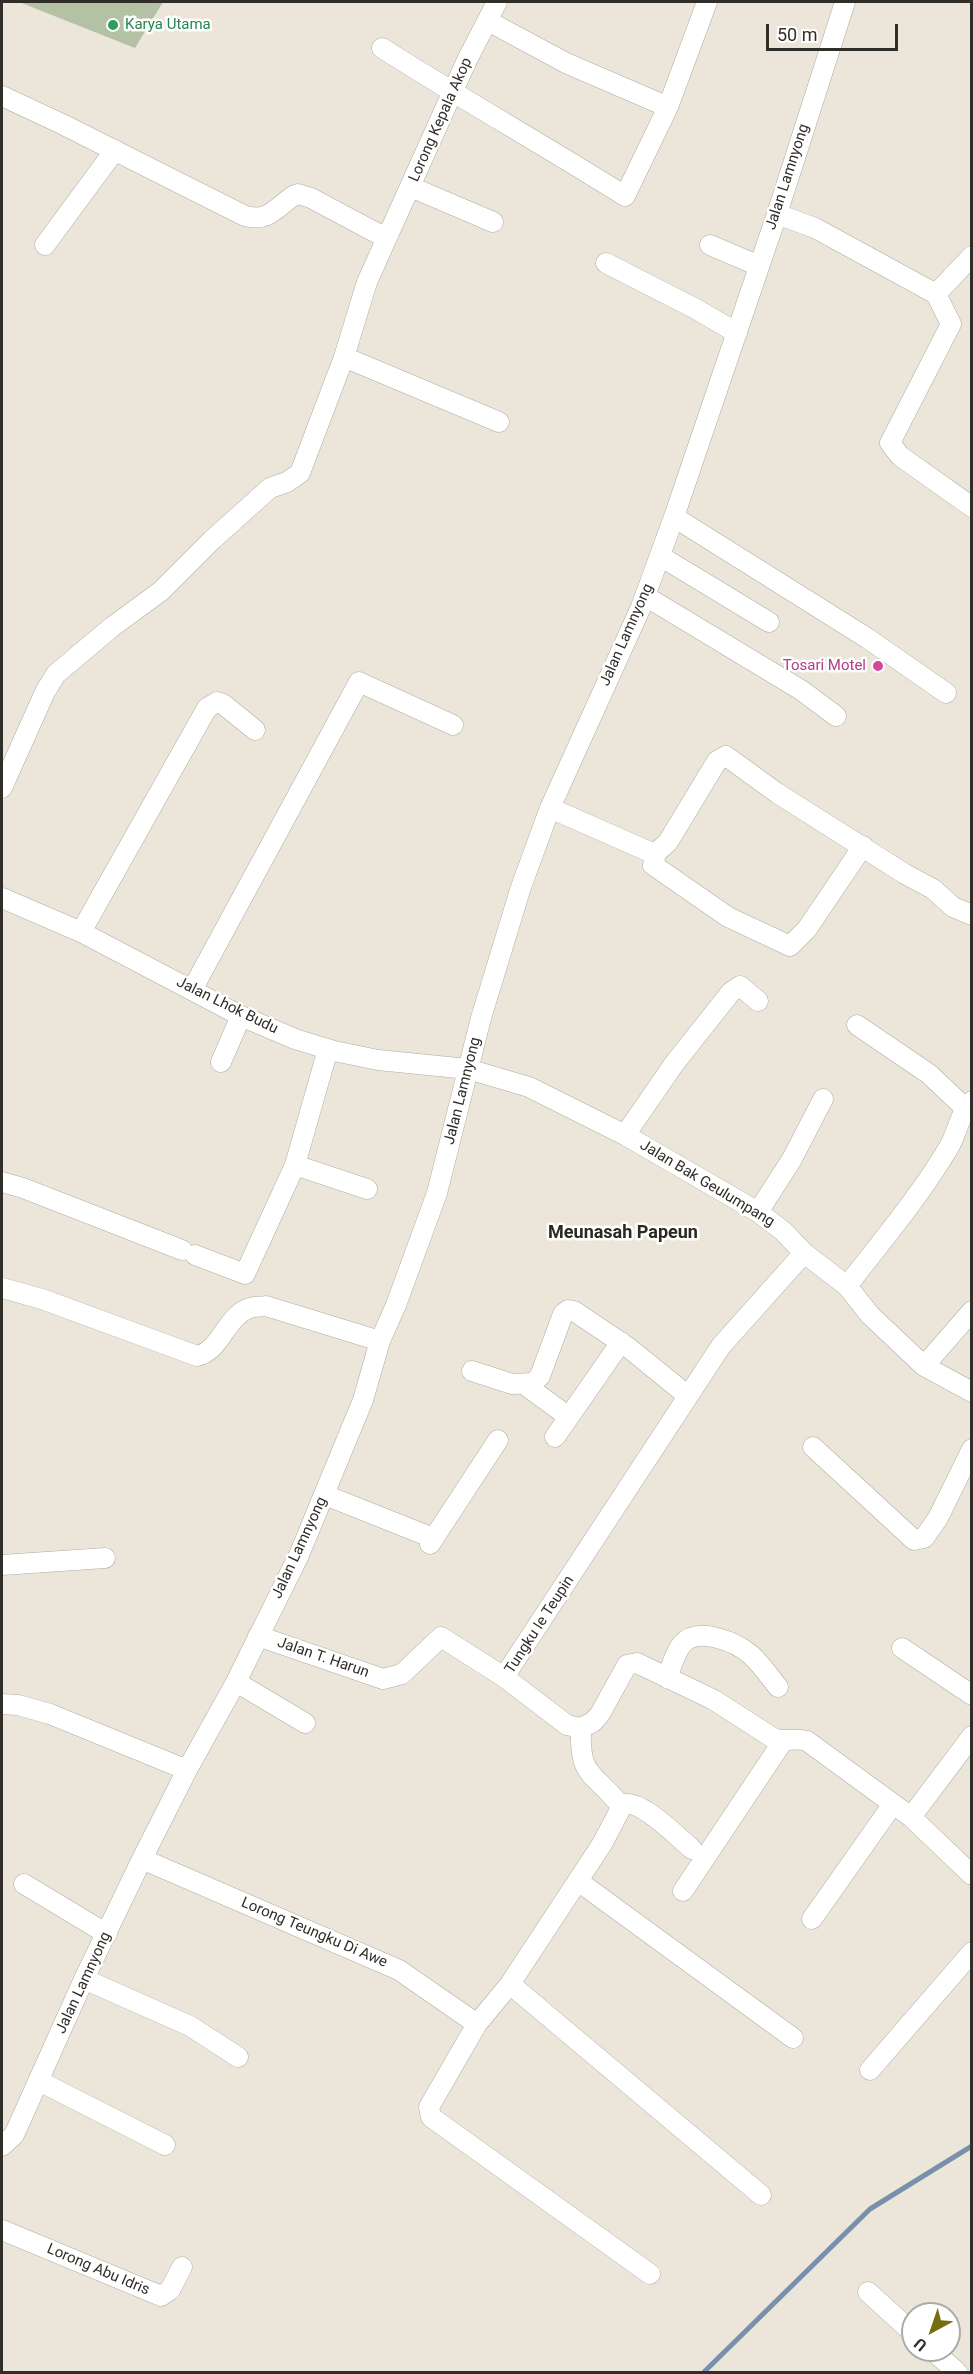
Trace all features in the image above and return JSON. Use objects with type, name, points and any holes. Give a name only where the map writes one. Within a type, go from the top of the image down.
[{"type":"street","name":"Lorong Kepala Akop","points":[[2,788],[45,692],[56,674],[112,627],[161,591],[212,540],[270,488],[287,482],[300,473],[344,357],[367,282],[466,60],[497,2]]},
{"type":"street","points":[[382,48],[452,93],[544,145],[625,196],[668,107],[707,2]]},
{"type":"street","name":"Jalan Lamnyong","points":[[2,2146],[14,2135],[84,1979],[142,1858],[236,1682],[299,1555],[363,1400],[380,1341],[396,1305],[437,1193],[481,1018],[521,887],[550,808],[645,596],[660,556],[777,214],[844,2]]},
{"type":"street","points":[[488,21],[566,63],[668,107]]},
{"type":"street","points":[[2,96],[245,216],[264,218],[292,196],[298,195],[311,198],[386,238]]},
{"type":"street","points":[[45,245],[115,150]]},
{"type":"street","points":[[411,187],[493,222]]},
{"type":"street","points":[[777,214],[815,228],[936,294],[951,324],[890,443],[900,456],[972,507]]},
{"type":"street","points":[[710,245],[759,266]]},
{"type":"street","points":[[936,294],[972,256]]},
{"type":"street","points":[[606,263],[736,333]]},
{"type":"street","points":[[344,357],[499,422]]},
{"type":"street","points":[[674,517],[867,638],[945,693]]},
{"type":"street","points":[[660,556],[769,622]]},
{"type":"street","points":[[645,596],[801,690],[836,716]]},
{"type":"street","points":[[192,990],[360,682],[453,725]]},
{"type":"street","points":[[81,932],[207,708],[217,702],[223,704],[255,730]]},
{"type":"street","points":[[550,808],[656,853],[668,842],[717,761],[726,756],[777,793],[905,874],[933,889],[953,907],[972,915]]},
{"type":"street","points":[[656,853],[653,864],[674,881],[728,917],[790,946],[807,929],[863,846]]},
{"type":"street","name":"Jalan Lhok Budu","points":[[2,898],[81,932],[242,1016],[295,1039],[378,1060],[468,1069]]},
{"type":"street","points":[[625,1134],[675,1064],[731,992],[740,986],[758,1001]]},
{"type":"street","points":[[221,1062],[242,1016]]},
{"type":"street","points":[[847,1286],[901,1216],[950,1145],[968,1105],[929,1074],[857,1025]]},
{"type":"street","points":[[2,1182],[24,1188],[245,1274],[294,1165],[328,1049]]},
{"type":"street","name":"Jalan Bak Geulumpang","points":[[468,1069],[529,1087],[625,1134],[758,1212],[783,1231],[804,1253],[847,1286],[870,1315],[924,1365],[972,1392]]},
{"type":"street","points":[[758,1212],[792,1159],[823,1099]]},
{"type":"street","points":[[294,1165],[367,1189]]},
{"type":"street","name":"Tungku Ie Teupin","points":[[581,1728],[567,1725],[504,1677],[721,1346],[804,1253]]},
{"type":"street","points":[[2,1288],[42,1299],[197,1356],[210,1349],[240,1313],[255,1307],[266,1306],[380,1341]]},
{"type":"street","points":[[472,1371],[512,1384],[533,1383],[540,1376],[563,1314],[568,1310],[581,1314],[621,1342],[688,1396]]},
{"type":"street","points":[[924,1365],[972,1311]]},
{"type":"street","points":[[555,1437],[621,1342]]},
{"type":"street","points":[[525,1385],[569,1417]]},
{"type":"street","points":[[325,1495],[432,1541],[498,1440]]},
{"type":"street","points":[[813,1447],[914,1540],[924,1538],[938,1518],[972,1449]]},
{"type":"street","points":[[2,1565],[105,1558]]},
{"type":"street","name":"Jalan T. Harun","points":[[258,1636],[383,1679],[402,1674],[441,1636],[504,1677]]},
{"type":"street","points":[[667,1678],[682,1644],[691,1637],[705,1636],[719,1638],[749,1653],[778,1687]]},
{"type":"street","points":[[902,1648],[972,1695]]},
{"type":"street","points":[[650,2274],[431,2117],[429,2107],[477,2024],[510,1984],[602,1844],[618,1815],[620,1805],[609,1790],[587,1770],[582,1760],[581,1728],[593,1722],[600,1714],[629,1664],[637,1664],[714,1700],[772,1738],[783,1741],[796,1739],[807,1741],[911,1817],[972,1875]]},
{"type":"street","points":[[236,1682],[305,1723]]},
{"type":"street","points":[[2,1704],[18,1705],[50,1714],[136,1747],[187,1770]]},
{"type":"street","points":[[911,1817],[972,1736]]},
{"type":"street","points":[[683,1891],[783,1741]]},
{"type":"street","points":[[620,1805],[628,1802],[642,1807],[692,1850]]},
{"type":"street","points":[[812,1919],[893,1804]]},
{"type":"street","name":"Lorong Teungku Di Awe","points":[[142,1858],[399,1970],[477,2024]]},
{"type":"street","points":[[578,1881],[793,2038]]},
{"type":"street","points":[[24,1884],[107,1934]]},
{"type":"street","points":[[870,2070],[972,1952]]},
{"type":"street","points":[[84,1979],[190,2026],[238,2057]]},
{"type":"street","points":[[510,1984],[761,2195]]},
{"type":"street","points":[[39,2081],[165,2145]]},
{"type":"street","name":"Lorong Abu Idris","points":[[2,2230],[161,2296],[170,2290],[182,2267]]},
{"type":"street","points":[[868,2292],[901,2322]]},
{"type":"street","points":[[945,2362],[957,2373]]},
{"type":"green space","name":"Karya Utama","points":[[19,2],[163,2],[135,48]]},
{"type":"waterway","points":[[704,2372],[870,2209],[972,2146]]},
{"type":"place","name":"Karya Utama","points":[[113,25]]},
{"type":"place","name":"Tosari Motel","points":[[878,666]]},
{"type":"district","name":"Meunasah Papeun","points":[[623,1233]]}]
